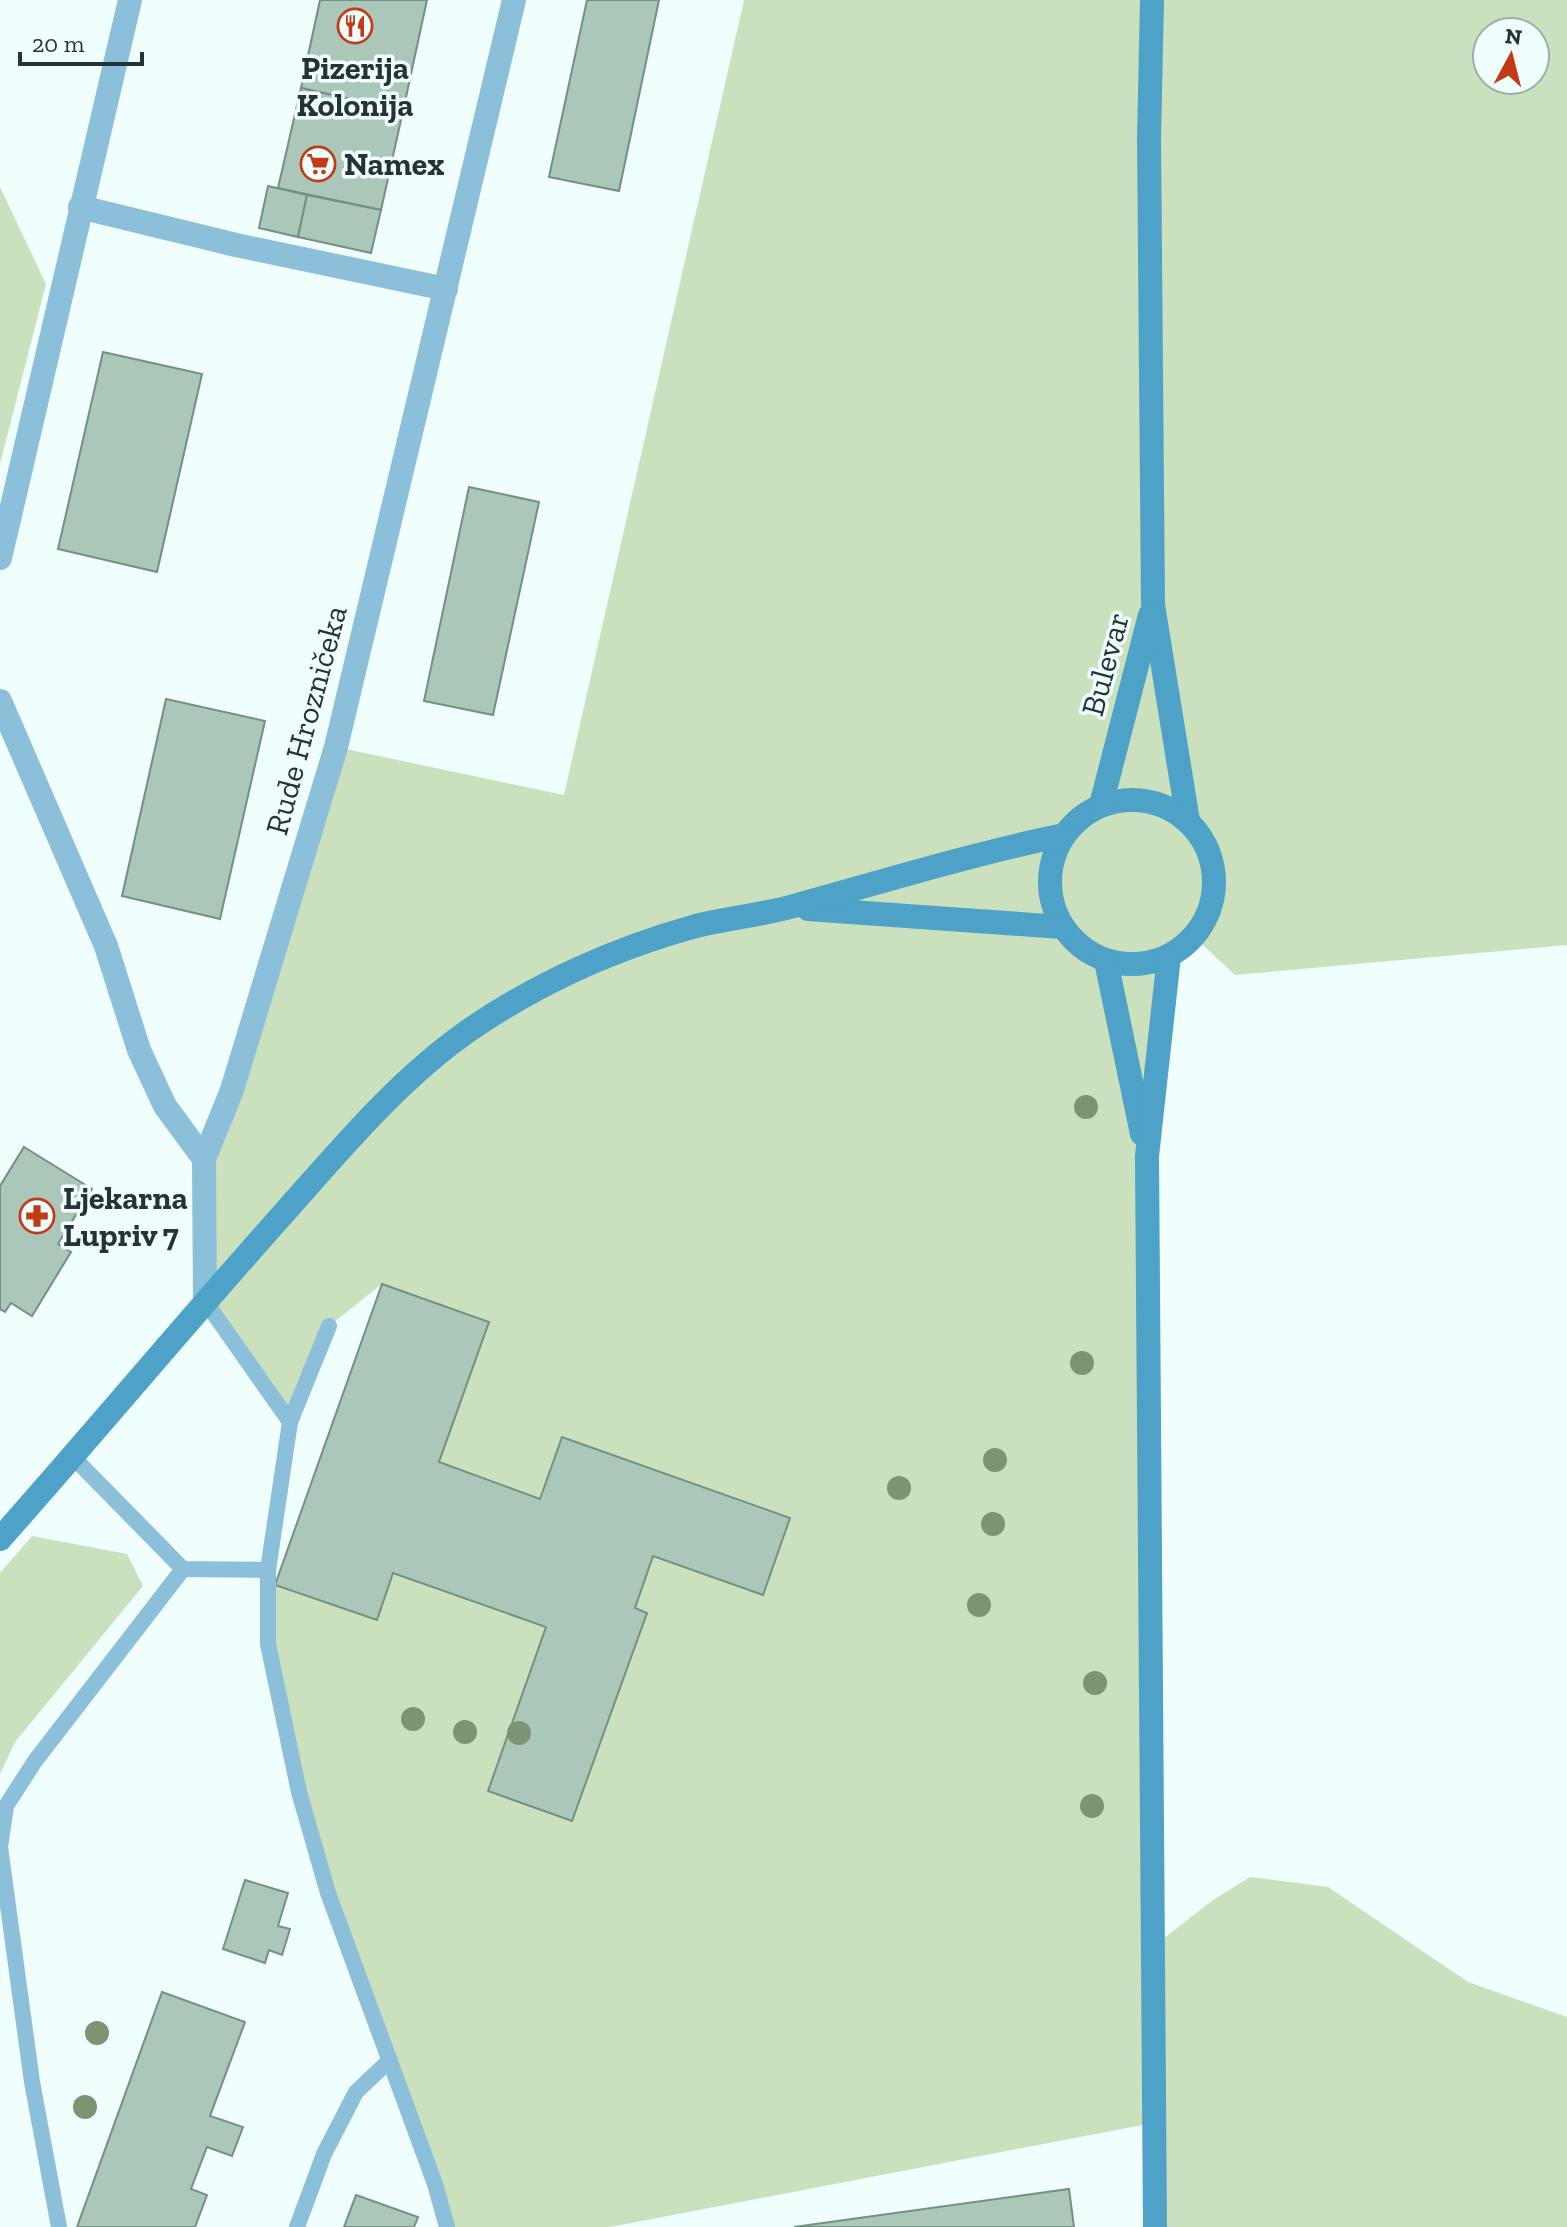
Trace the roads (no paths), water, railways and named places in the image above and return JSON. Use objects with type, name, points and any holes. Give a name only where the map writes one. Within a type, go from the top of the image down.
[{"type":"main road","points":[[1152,0],[1149,154],[1153,605]]},
{"type":"main road","name":"Bulevar","points":[[1101,805],[1153,605]]},
{"type":"main road","name":"Bulevar","points":[[1153,605],[1188,821]]},
{"type":"main road","points":[[1131,800],[1162,805],[1188,821],[1206,847],[1215,878],[1210,910],[1194,937],[1169,956],[1138,964],[1106,961],[1076,944],[1062,927],[1050,897],[1051,864],[1064,835],[1080,818],[1101,805],[1131,800]]},
{"type":"main road","points":[[0,1539],[205,1301],[368,1119],[423,1066],[469,1031],[519,1000],[611,953],[698,926],[790,907],[983,852],[1064,835]]},
{"type":"main road","points":[[790,907],[1062,927]]},
{"type":"main road","points":[[1155,2227],[1147,1156],[1169,956]]},
{"type":"main road","points":[[1106,961],[1147,1156]]},
{"type":"street","points":[[0,558],[130,0]]},
{"type":"street","name":"Rude Hrozničeka","points":[[205,1301],[204,1159],[232,1090],[336,747],[514,0]]},
{"type":"street","points":[[80,207],[236,245],[446,289]]},
{"type":"street","points":[[0,701],[106,946],[139,1050],[165,1106],[204,1159]]},
{"type":"lane","points":[[205,1301],[290,1422]]},
{"type":"lane","points":[[329,1326],[290,1422],[268,1570],[268,1644],[299,1792],[328,1893],[435,2184],[447,2227]]},
{"type":"lane","points":[[73,1457],[183,1569],[268,1570]]},
{"type":"lane","points":[[59,2227],[32,2082],[0,1847],[6,1806],[35,1761],[183,1569]]},
{"type":"lane","points":[[297,2227],[324,2154],[356,2092],[390,2060]]},
{"type":"place","name":"Pizerija Kolonija","points":[[355,26]]},
{"type":"place","name":"Namex","points":[[318,164]]},
{"type":"place","name":"Ljekarna Lupriv 7","points":[[37,1216]]}]
